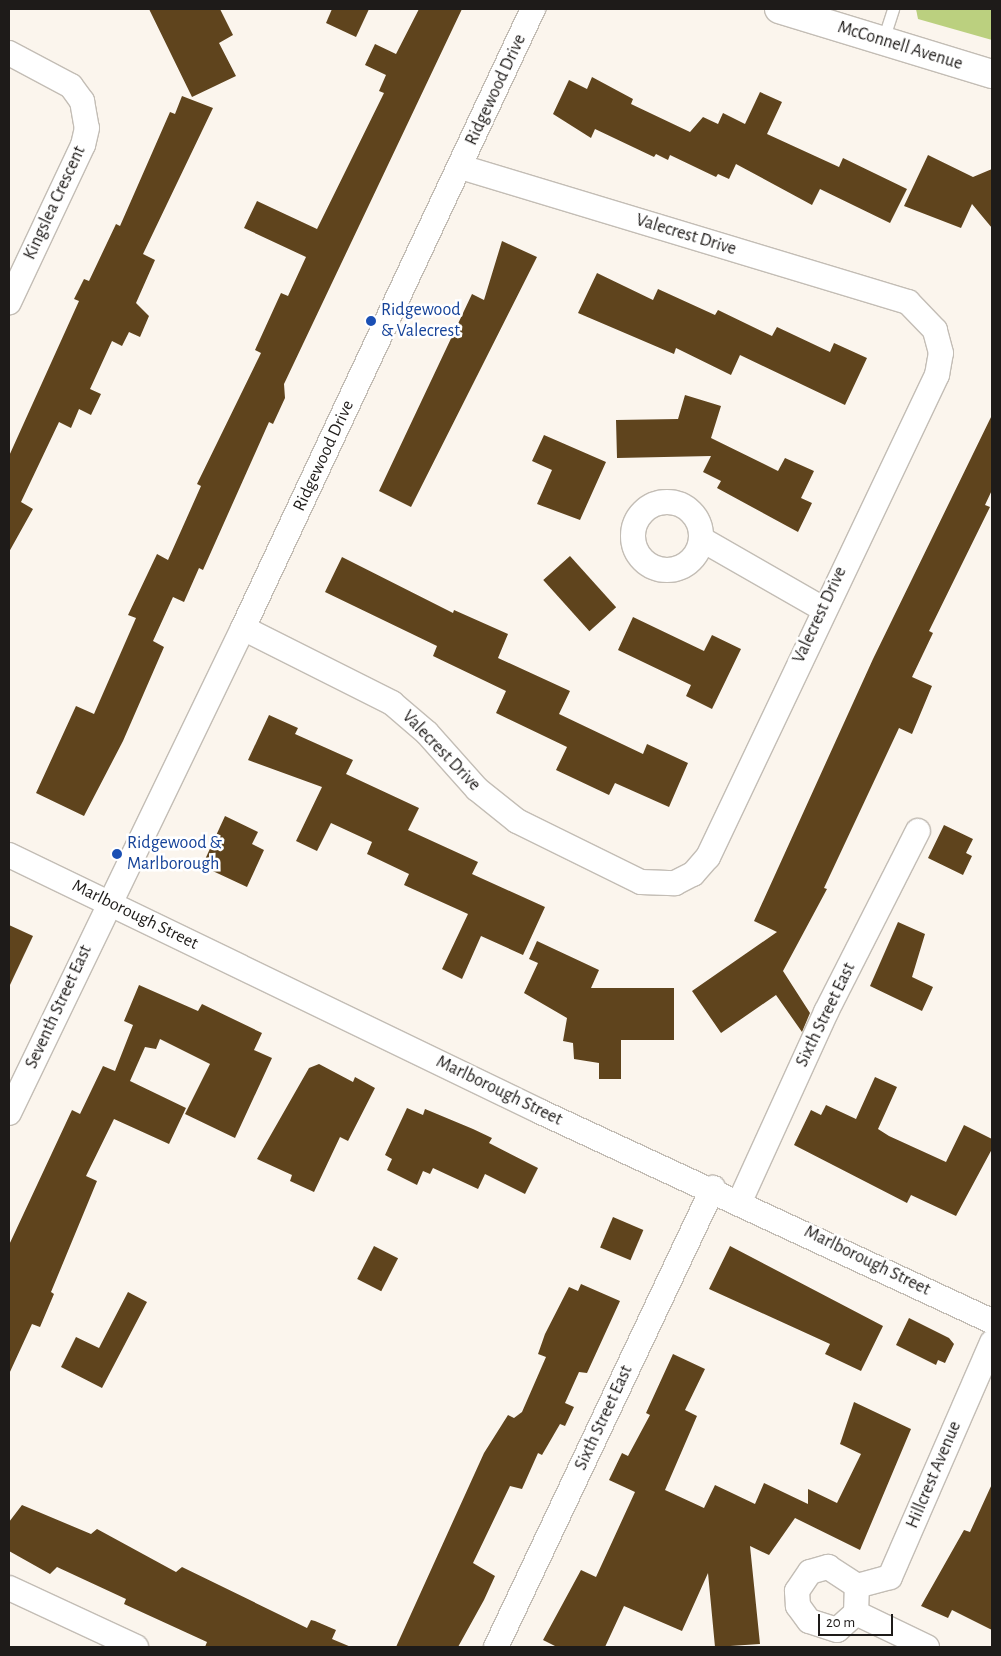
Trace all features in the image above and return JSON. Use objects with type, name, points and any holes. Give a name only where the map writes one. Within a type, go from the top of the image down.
[{"type":"main road","name":"McConnell Avenue","points":[[778,9],[992,74]]},
{"type":"street","name":"Ridgewood Drive","points":[[108,901],[243,628],[533,9]]},
{"type":"street","name":"Kingslea Crescent","points":[[9,53],[71,86],[82,102],[87,128],[83,145],[9,302]]},
{"type":"street","name":"Valecrest Drive","points":[[243,628],[392,703],[427,733],[477,789],[517,821],[641,882],[661,884],[693,874],[708,857],[823,609],[937,374],[940,343],[921,311],[898,298],[460,167]]},
{"type":"street","points":[[701,538],[823,609]]},
{"type":"street","name":"Sixth Street East","points":[[740,1201],[826,1012],[918,831]]},
{"type":"street","name":"Marlborough Street","points":[[9,856],[108,901],[532,1108],[713,1188],[992,1321]]},
{"type":"street","name":"Seventh Street East","points":[[9,1112],[108,901]]},
{"type":"street","name":"Sixth Street East","points":[[496,1647],[713,1188]]},
{"type":"street","name":"Hillcrest Avenue","points":[[857,1586],[890,1578],[992,1342]]},
{"type":"street","points":[[828,1567],[857,1586],[856,1613],[837,1630],[809,1621],[798,1606],[797,1591],[810,1572],[828,1567]]},
{"type":"street","points":[[9,1588],[136,1647]]},
{"type":"street","points":[[856,1613],[928,1647]]},
{"type":"lane","points":[[882,42],[894,9]]},
{"type":"green space","points":[[916,9],[992,9],[992,40],[918,19]]},
{"type":"building","points":[[149,9],[220,9],[233,35],[219,43],[236,76],[192,97]]},
{"type":"building","points":[[332,9],[369,9],[356,37],[326,23]]},
{"type":"building","points":[[419,9],[462,9],[284,384],[285,398],[273,424],[269,422],[203,570],[199,568],[184,602],[173,597],[153,641],[164,647],[123,741],[84,816],[36,793],[76,706],[94,714],[136,618],[128,615],[157,554],[168,560],[201,486],[197,484],[261,353],[255,350],[281,293],[288,296],[306,257],[244,228],[257,201],[317,229],[384,93],[379,91],[386,75],[365,65],[375,44],[396,54]]},
{"type":"building","points":[[592,77],[633,99],[631,104],[690,132],[703,117],[718,124],[723,113],[745,124],[760,92],[782,102],[767,134],[839,167],[843,158],[907,189],[890,223],[820,189],[812,205],[736,164],[729,179],[718,174],[716,177],[670,155],[668,160],[656,154],[654,157],[595,129],[591,138],[553,114],[569,80],[587,89]]},
{"type":"building","points":[[182,96],[213,108],[143,254],[155,260],[136,303],[149,316],[140,337],[129,332],[122,346],[112,341],[90,389],[101,394],[91,415],[79,409],[71,428],[59,422],[21,502],[33,509],[9,552],[9,456],[79,301],[74,299],[84,279],[89,281],[116,224],[120,226],[170,112],[175,114]]},
{"type":"building","points":[[928,155],[973,177],[992,169],[992,228],[972,204],[961,228],[904,206]]},
{"type":"building","points":[[502,241],[537,257],[411,507],[379,491],[472,294],[484,300]]},
{"type":"building","points":[[597,273],[653,300],[658,289],[715,315],[718,310],[772,336],[777,327],[830,352],[834,343],[867,358],[845,405],[740,355],[731,375],[676,348],[674,354],[578,313]]},
{"type":"building","points":[[685,395],[721,406],[711,438],[778,471],[785,458],[814,471],[801,498],[812,503],[798,532],[717,488],[721,481],[703,472],[711,456],[617,458],[616,420],[678,419]]},
{"type":"building","points":[[992,415],[992,490],[985,505],[990,507],[929,631],[933,633],[912,677],[932,686],[912,734],[899,728],[824,888],[827,889],[783,971],[810,1013],[802,1032],[776,995],[721,1033],[692,991],[777,932],[754,921],[873,659]]},
{"type":"building","points":[[544,435],[606,462],[580,520],[537,504],[552,470],[532,461]]},
{"type":"building","points":[[570,556],[616,607],[589,631],[543,580]]},
{"type":"building","points":[[342,557],[453,613],[454,610],[508,634],[498,658],[570,691],[559,714],[643,754],[647,744],[688,763],[669,807],[615,783],[609,795],[556,770],[567,747],[496,713],[506,691],[433,656],[437,646],[325,592]]},
{"type":"building","points":[[633,617],[704,651],[712,635],[741,649],[712,709],[686,696],[691,685],[618,650]]},
{"type":"building","points":[[269,715],[298,728],[295,734],[353,760],[346,774],[419,808],[408,830],[478,862],[472,874],[545,907],[523,955],[481,936],[462,979],[442,969],[468,914],[404,885],[409,874],[367,854],[372,842],[331,823],[317,851],[296,841],[322,787],[248,760]]},
{"type":"building","points":[[225,816],[258,832],[252,844],[264,850],[247,887],[202,866]]},
{"type":"building","points":[[944,825],[973,839],[966,853],[972,856],[963,875],[928,858]]},
{"type":"building","points":[[898,922],[925,934],[912,977],[933,987],[922,1011],[870,986]]},
{"type":"building","points":[[9,925],[33,936],[9,987]]},
{"type":"building","points":[[537,941],[599,970],[591,988],[674,988],[674,1040],[621,1040],[621,1079],[599,1079],[599,1063],[574,1059],[573,1043],[563,1041],[567,1018],[524,993],[538,963],[529,959]]},
{"type":"building","points":[[139,985],[198,1011],[202,1004],[262,1033],[254,1050],[272,1058],[235,1138],[185,1114],[210,1064],[160,1039],[156,1049],[145,1047],[130,1081],[186,1108],[169,1144],[114,1119],[86,1176],[97,1181],[51,1292],[54,1294],[40,1327],[32,1324],[9,1374],[9,1245],[72,1110],[80,1114],[103,1066],[115,1071],[133,1025],[124,1021]]},
{"type":"building","points":[[319,1064],[353,1082],[355,1077],[375,1088],[348,1141],[340,1137],[314,1192],[290,1181],[292,1175],[257,1159],[309,1068]]},
{"type":"building","points":[[875,1077],[897,1087],[878,1129],[889,1136],[946,1162],[964,1125],[992,1139],[992,1149],[956,1216],[911,1195],[907,1203],[794,1145],[811,1110],[821,1115],[826,1105],[856,1119]]},
{"type":"building","points":[[407,1108],[423,1115],[425,1109],[473,1129],[492,1138],[489,1143],[538,1168],[525,1194],[485,1174],[478,1189],[433,1168],[430,1174],[423,1171],[417,1185],[387,1170],[392,1159],[385,1155]]},
{"type":"building","points":[[613,1217],[643,1230],[630,1260],[600,1247]]},
{"type":"building","points":[[374,1246],[398,1258],[381,1291],[357,1279]]},
{"type":"building","points":[[730,1246],[883,1326],[861,1371],[825,1354],[830,1344],[709,1289]]},
{"type":"building","points":[[581,1284],[620,1301],[587,1373],[579,1372],[565,1403],[574,1407],[565,1426],[560,1424],[542,1455],[538,1453],[522,1489],[510,1486],[473,1563],[495,1576],[484,1600],[458,1647],[396,1647],[484,1453],[508,1415],[514,1418],[522,1412],[546,1357],[538,1354],[545,1334],[569,1287],[578,1291]]},
{"type":"building","points":[[128,1292],[147,1302],[102,1388],[61,1367],[76,1337],[99,1348]]},
{"type":"building","points":[[909,1318],[949,1338],[954,1344],[945,1363],[938,1360],[936,1365],[896,1345]]},
{"type":"building","points":[[673,1354],[705,1369],[685,1410],[697,1416],[665,1490],[704,1508],[715,1485],[755,1504],[764,1483],[808,1504],[808,1489],[837,1503],[861,1454],[840,1444],[854,1402],[911,1429],[860,1550],[795,1518],[769,1555],[750,1546],[760,1644],[715,1647],[708,1573],[682,1631],[624,1606],[605,1647],[557,1647],[543,1640],[581,1570],[596,1577],[635,1492],[609,1480],[622,1453],[628,1456],[650,1415],[646,1413]]},
{"type":"building","points":[[992,1484],[992,1630],[952,1610],[948,1618],[921,1606],[964,1530],[970,1532]]},
{"type":"building","points":[[22,1505],[91,1534],[97,1529],[176,1572],[182,1567],[307,1628],[311,1620],[336,1630],[332,1639],[351,1647],[205,1647],[207,1642],[124,1604],[126,1599],[57,1567],[50,1574],[9,1551],[9,1522]]},
{"type":"place","name":"Ridgewood & Valecrest","points":[[371,321]]},
{"type":"place","name":"Ridgewood & Marlborough","points":[[117,854]]}]
